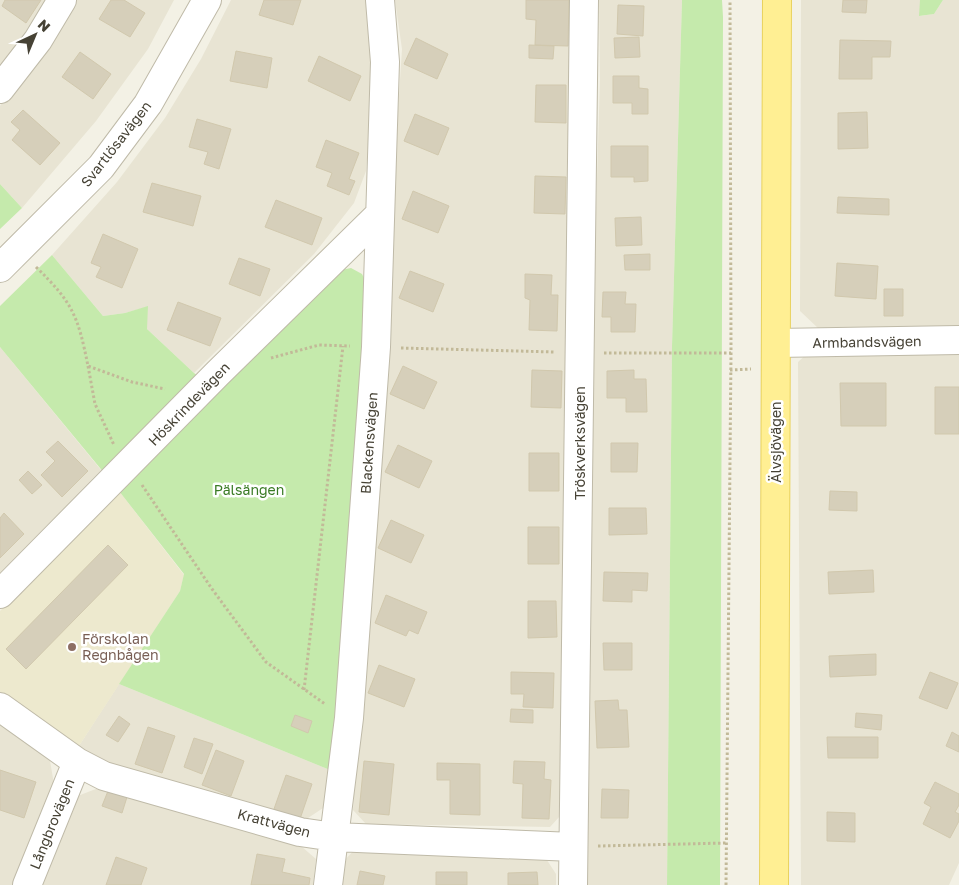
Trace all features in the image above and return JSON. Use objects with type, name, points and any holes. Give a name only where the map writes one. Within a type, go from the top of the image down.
[{"type":"main road","name":"Älvsjövägen","points":[[774,885],[777,0]]},
{"type":"street","points":[[0,89],[38,40],[62,0]]},
{"type":"street","name":"Svartlösavägen","points":[[9,259],[68,202],[107,159],[148,104],[207,0]]},
{"type":"street","name":"Blackensvägen","points":[[328,885],[349,718],[376,347],[385,62],[380,0]]},
{"type":"street","name":"Tröskverksvägen","points":[[573,885],[580,451],[584,0]]},
{"type":"street","name":"Höskrindevägen","points":[[0,594],[129,466],[217,374],[379,215]]},
{"type":"street","name":"Armbandsvägen","points":[[776,343],[959,340]]},
{"type":"street","name":"Krattvägen","points":[[0,707],[77,762],[113,778],[300,832],[334,837],[573,847]]},
{"type":"street","name":"Långbrovägen","points":[[27,885],[77,762]]},
{"type":"path","points":[[726,885],[731,353],[730,0]]},
{"type":"path","points":[[9,259],[59,290],[76,317],[95,404],[108,436],[249,641],[266,662],[304,690],[349,718]]},
{"type":"path","points":[[264,360],[319,345],[376,347]]},
{"type":"path","points":[[304,690],[343,346]]},
{"type":"path","points":[[88,366],[132,382],[175,391]]},
{"type":"path","points":[[573,847],[726,843]]},
{"type":"shaded area","points":[[0,0],[50,0],[0,71]]},
{"type":"shaded area","points":[[74,0],[174,0],[148,49],[96,121],[22,208],[0,184],[0,106]]},
{"type":"shaded area","points":[[231,0],[367,0],[376,54],[366,171],[354,203],[314,254],[194,373],[147,329],[147,307],[103,316],[52,255],[117,182],[165,118],[201,59]]},
{"type":"shaded area","points":[[395,0],[576,0],[566,354],[560,816],[550,827],[366,824],[353,810],[402,49]]},
{"type":"shaded area","points":[[599,0],[682,0],[672,346],[667,885],[583,885],[592,343],[600,80]]},
{"type":"shaded area","points":[[801,0],[920,0],[920,16],[934,14],[943,0],[959,0],[959,328],[819,329],[800,311]]},
{"type":"shaded area","points":[[0,347],[101,470],[0,573]]},
{"type":"shaded area","points":[[808,353],[959,354],[959,863],[949,885],[801,885],[798,362]]},
{"type":"shaded area","name":"Förskolan Regnbågen","points":[[119,491],[184,575],[180,591],[77,749],[62,741],[0,692],[0,611]]},
{"type":"shaded area","points":[[119,684],[330,770],[323,808],[302,822],[108,766],[77,749]]},
{"type":"shaded area","points":[[0,723],[50,761],[54,784],[15,885],[0,885]]},
{"type":"shaded area","points":[[101,787],[294,840],[316,859],[313,885],[41,885],[75,797]]},
{"type":"shaded area","points":[[358,846],[545,857],[556,874],[556,885],[339,885],[341,864]]},
{"type":"green space","points":[[682,0],[722,0],[723,17],[720,885],[667,885],[672,346]]},
{"type":"green space","points":[[920,0],[943,0],[934,14],[919,16]]},
{"type":"green space","points":[[0,184],[22,208],[0,229]]},
{"type":"green space","name":"Pälsängen","points":[[52,255],[103,316],[125,313],[148,306],[147,329],[194,373],[218,391],[336,271],[351,268],[362,274],[368,286],[336,727],[330,770],[119,684],[180,591],[184,574],[119,491],[0,347],[0,306]]},
{"type":"building","points":[[5,0],[41,0],[26,23],[2,6]]},
{"type":"building","points":[[111,0],[124,0],[145,13],[130,37],[99,19]]},
{"type":"building","points":[[264,0],[301,0],[293,25],[259,15]]},
{"type":"building","points":[[526,0],[569,0],[568,46],[535,45],[536,20],[526,19]]},
{"type":"building","points":[[843,0],[867,0],[866,13],[842,12]]},
{"type":"building","points":[[618,5],[644,6],[643,36],[617,34]]},
{"type":"building","points":[[639,37],[640,57],[615,58],[614,38]]},
{"type":"building","points":[[416,38],[448,54],[437,79],[404,64]]},
{"type":"building","points":[[840,40],[891,41],[890,57],[872,57],[872,79],[839,79]]},
{"type":"building","points":[[529,45],[554,46],[553,59],[529,58]]},
{"type":"building","points":[[236,51],[272,58],[267,88],[230,81]]},
{"type":"building","points":[[80,52],[111,74],[93,99],[62,77]]},
{"type":"building","points":[[319,56],[361,76],[350,101],[308,81]]},
{"type":"building","points":[[613,76],[639,76],[639,88],[648,89],[648,114],[632,114],[632,103],[613,103]]},
{"type":"building","points":[[536,85],[566,85],[566,123],[535,122]]},
{"type":"building","points":[[23,110],[60,143],[40,165],[12,140],[20,130],[11,122]]},
{"type":"building","points":[[867,112],[868,148],[838,149],[838,113]]},
{"type":"building","points":[[415,114],[449,128],[438,155],[404,141]]},
{"type":"building","points":[[197,119],[231,129],[219,169],[204,164],[208,152],[189,147]]},
{"type":"building","points":[[326,140],[359,153],[349,179],[355,181],[349,195],[327,186],[332,173],[316,167]]},
{"type":"building","points":[[611,146],[648,146],[648,181],[634,182],[634,177],[611,177]]},
{"type":"building","points":[[535,176],[566,177],[565,214],[534,213]]},
{"type":"building","points":[[152,183],[201,196],[193,226],[143,212]]},
{"type":"building","points":[[413,191],[449,206],[438,233],[402,219]]},
{"type":"building","points":[[838,197],[889,199],[889,215],[837,213]]},
{"type":"building","points":[[276,200],[322,218],[312,245],[265,227]]},
{"type":"building","points":[[641,217],[642,245],[616,246],[615,218]]},
{"type":"building","points":[[103,234],[138,249],[122,288],[96,277],[101,267],[91,263]]},
{"type":"building","points":[[650,254],[650,270],[625,270],[624,255]]},
{"type":"building","points":[[239,258],[270,269],[260,296],[229,284]]},
{"type":"building","points":[[837,263],[878,266],[876,299],[835,296]]},
{"type":"building","points":[[410,271],[444,284],[433,312],[399,298]]},
{"type":"building","points":[[525,274],[552,275],[551,295],[558,295],[557,331],[529,330],[530,300],[525,298]]},
{"type":"building","points":[[884,289],[903,289],[903,316],[884,316]]},
{"type":"building","points":[[603,292],[626,292],[625,304],[636,304],[635,332],[611,332],[611,317],[602,317]]},
{"type":"building","points":[[178,302],[221,318],[210,346],[167,330]]},
{"type":"building","points":[[403,366],[437,382],[424,409],[390,394]]},
{"type":"building","points":[[532,370],[562,371],[561,408],[531,407]]},
{"type":"building","points":[[634,370],[634,379],[646,379],[647,412],[626,412],[626,398],[607,398],[607,371]]},
{"type":"building","points":[[840,383],[886,383],[886,426],[841,426]]},
{"type":"building","points":[[935,387],[959,387],[959,434],[935,434]]},
{"type":"building","points":[[58,441],[88,471],[62,497],[41,475],[55,461],[46,452]]},
{"type":"building","points":[[611,443],[638,443],[637,472],[611,472]]},
{"type":"building","points":[[398,445],[432,461],[419,488],[385,472]]},
{"type":"building","points":[[529,453],[559,453],[559,491],[529,491]]},
{"type":"building","points":[[28,471],[42,485],[32,494],[19,480]]},
{"type":"building","points":[[830,491],[857,492],[857,511],[829,510]]},
{"type":"building","points":[[609,508],[646,508],[647,534],[609,535]]},
{"type":"building","points":[[4,513],[24,534],[0,558],[0,518]]},
{"type":"building","points":[[391,520],[424,535],[411,563],[378,548]]},
{"type":"building","points":[[528,527],[559,527],[559,564],[528,564]]},
{"type":"building","points":[[108,545],[128,565],[26,669],[6,649]]},
{"type":"building","points":[[873,570],[874,592],[829,594],[828,572]]},
{"type":"building","points":[[604,572],[648,573],[647,591],[632,590],[632,602],[603,601]]},
{"type":"building","points":[[386,595],[427,612],[418,634],[409,630],[406,636],[375,623]]},
{"type":"building","points":[[528,601],[556,601],[557,637],[528,638]]},
{"type":"building","points":[[603,643],[632,643],[632,670],[604,670]]},
{"type":"building","points":[[876,654],[876,675],[830,677],[829,656]]},
{"type":"building","points":[[379,665],[415,679],[404,707],[368,693]]},
{"type":"building","points":[[511,672],[554,673],[553,708],[523,707],[524,694],[511,694]]},
{"type":"building","points":[[930,672],[958,683],[947,709],[919,698]]},
{"type":"building","points":[[618,700],[619,710],[627,710],[629,747],[597,748],[595,701]]},
{"type":"building","points":[[511,709],[533,710],[533,723],[510,722]]},
{"type":"building","points":[[856,713],[882,715],[881,730],[855,727]]},
{"type":"building","points":[[295,715],[312,721],[308,733],[291,726]]},
{"type":"building","points":[[119,716],[130,724],[118,742],[106,735]]},
{"type":"building","points":[[148,727],[175,736],[162,773],[135,764]]},
{"type":"building","points":[[952,732],[959,736],[959,752],[946,746]]},
{"type":"building","points":[[827,737],[878,737],[878,758],[828,758]]},
{"type":"building","points":[[194,738],[213,744],[202,774],[184,767]]},
{"type":"building","points":[[216,750],[244,761],[231,796],[202,785]]},
{"type":"building","points":[[364,761],[394,764],[389,815],[359,812]]},
{"type":"building","points":[[514,761],[545,762],[544,779],[551,780],[549,819],[522,818],[523,784],[513,783]]},
{"type":"building","points":[[437,763],[480,764],[480,815],[450,814],[450,780],[437,780]]},
{"type":"building","points":[[0,770],[36,782],[24,818],[0,810]]},
{"type":"building","points":[[286,775],[312,784],[300,819],[274,809]]},
{"type":"building","points":[[935,782],[959,794],[959,805],[955,812],[959,814],[959,821],[950,838],[923,824],[931,807],[924,803]]},
{"type":"building","points":[[602,789],[629,790],[628,818],[601,818]]},
{"type":"building","points":[[108,791],[127,797],[122,813],[102,806]]},
{"type":"building","points":[[827,812],[855,813],[855,842],[827,841]]},
{"type":"building","points":[[257,854],[285,859],[282,872],[310,878],[309,885],[251,885]]},
{"type":"building","points":[[116,857],[147,868],[141,885],[106,885]]},
{"type":"building","points":[[360,871],[385,876],[383,885],[357,885]]},
{"type":"building","points":[[436,872],[467,872],[467,885],[436,885]]},
{"type":"building","points":[[537,872],[538,885],[508,885],[508,873]]},
{"type":"place","name":"Förskolan Regnbågen","points":[[72,647]]}]
